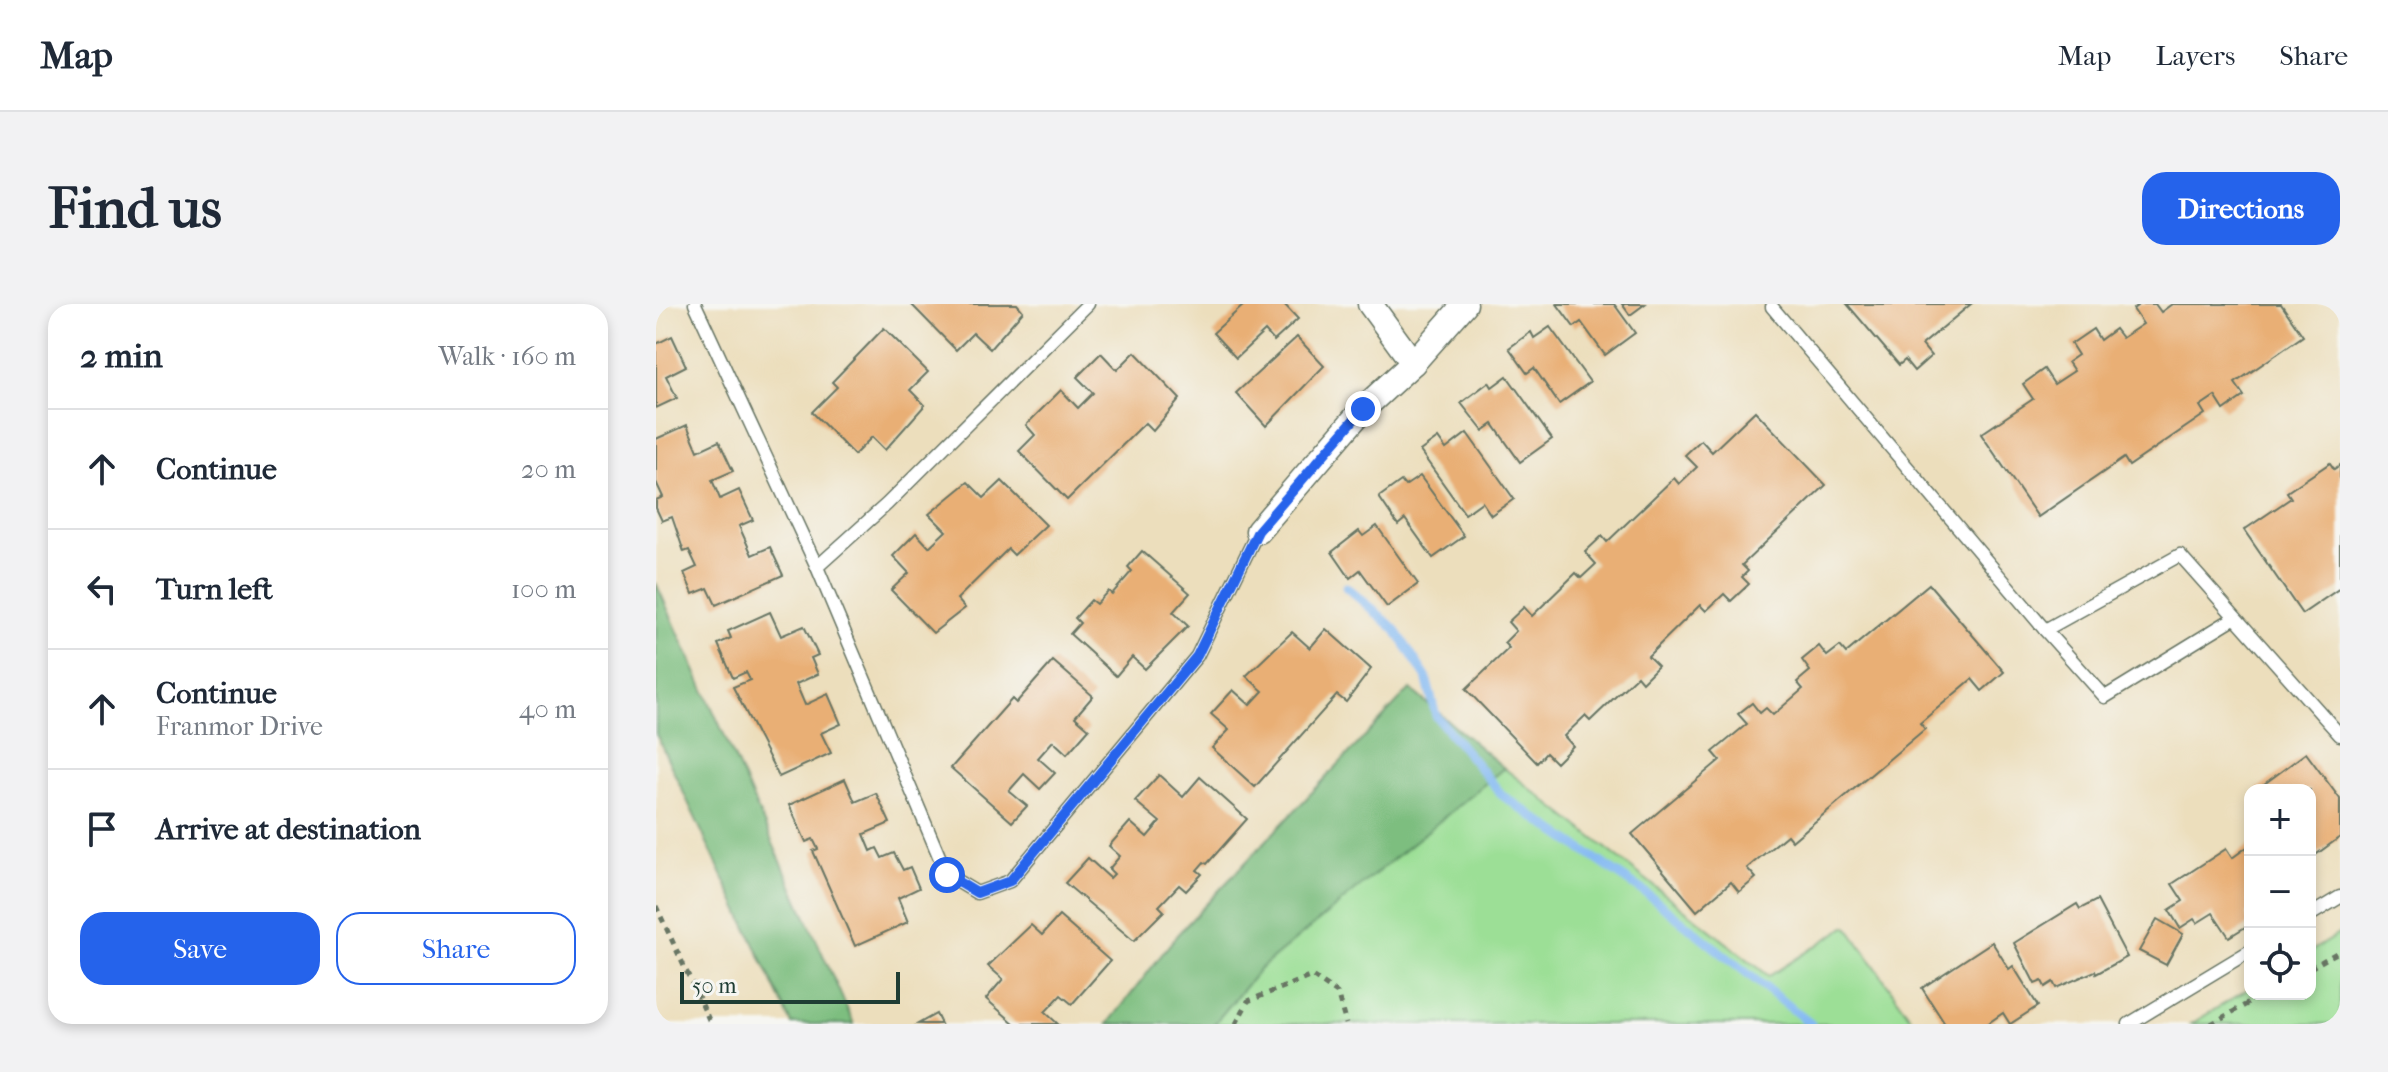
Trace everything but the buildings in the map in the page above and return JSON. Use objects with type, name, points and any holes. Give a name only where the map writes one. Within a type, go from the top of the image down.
[{"type":"street","points":[[1370,304],[1413,363]]},
{"type":"street","points":[[1258,531],[1363,409],[1413,363],[1465,304]]},
{"type":"lane","points":[[695,304],[817,567],[947,875],[977,893],[1010,881],[1197,656],[1258,531]]},
{"type":"lane","points":[[817,567],[887,504],[1088,304]]},
{"type":"lane","points":[[1772,307],[2105,697],[2234,618]]},
{"type":"lane","points":[[2045,630],[2180,555],[2340,735]]},
{"type":"lane","points":[[2316,911],[2340,897]]},
{"type":"lane","points":[[2129,1024],[2244,955]]},
{"type":"path","points":[[656,906],[711,1024]]},
{"type":"path","points":[[2316,965],[2338,954]]},
{"type":"path","points":[[1236,1024],[1248,1001],[1312,976],[1337,993],[1346,1024]]},
{"type":"path","points":[[2211,1024],[2254,1000]]},
{"type":"green space","points":[[656,583],[854,1024],[792,1024],[656,734]]},
{"type":"green space","points":[[1410,689],[1504,768],[1769,976],[1847,926],[1915,1024],[1109,1024],[1177,935]]},
{"type":"green space","points":[[1410,689],[1504,768],[1260,969],[1214,1024],[1108,1024],[1177,935]]},
{"type":"green space","points":[[2340,933],[2340,1024],[2191,1024],[2244,992],[2244,1000],[2316,1000],[2316,948]]},
{"type":"waterway","points":[[1346,587],[1395,629],[1426,677],[1436,716],[1503,796],[1646,893],[1811,1024]]},
{"type":"route","points":[[947,875],[977,893],[1010,881],[1197,656],[1258,531],[1363,409]]}]
